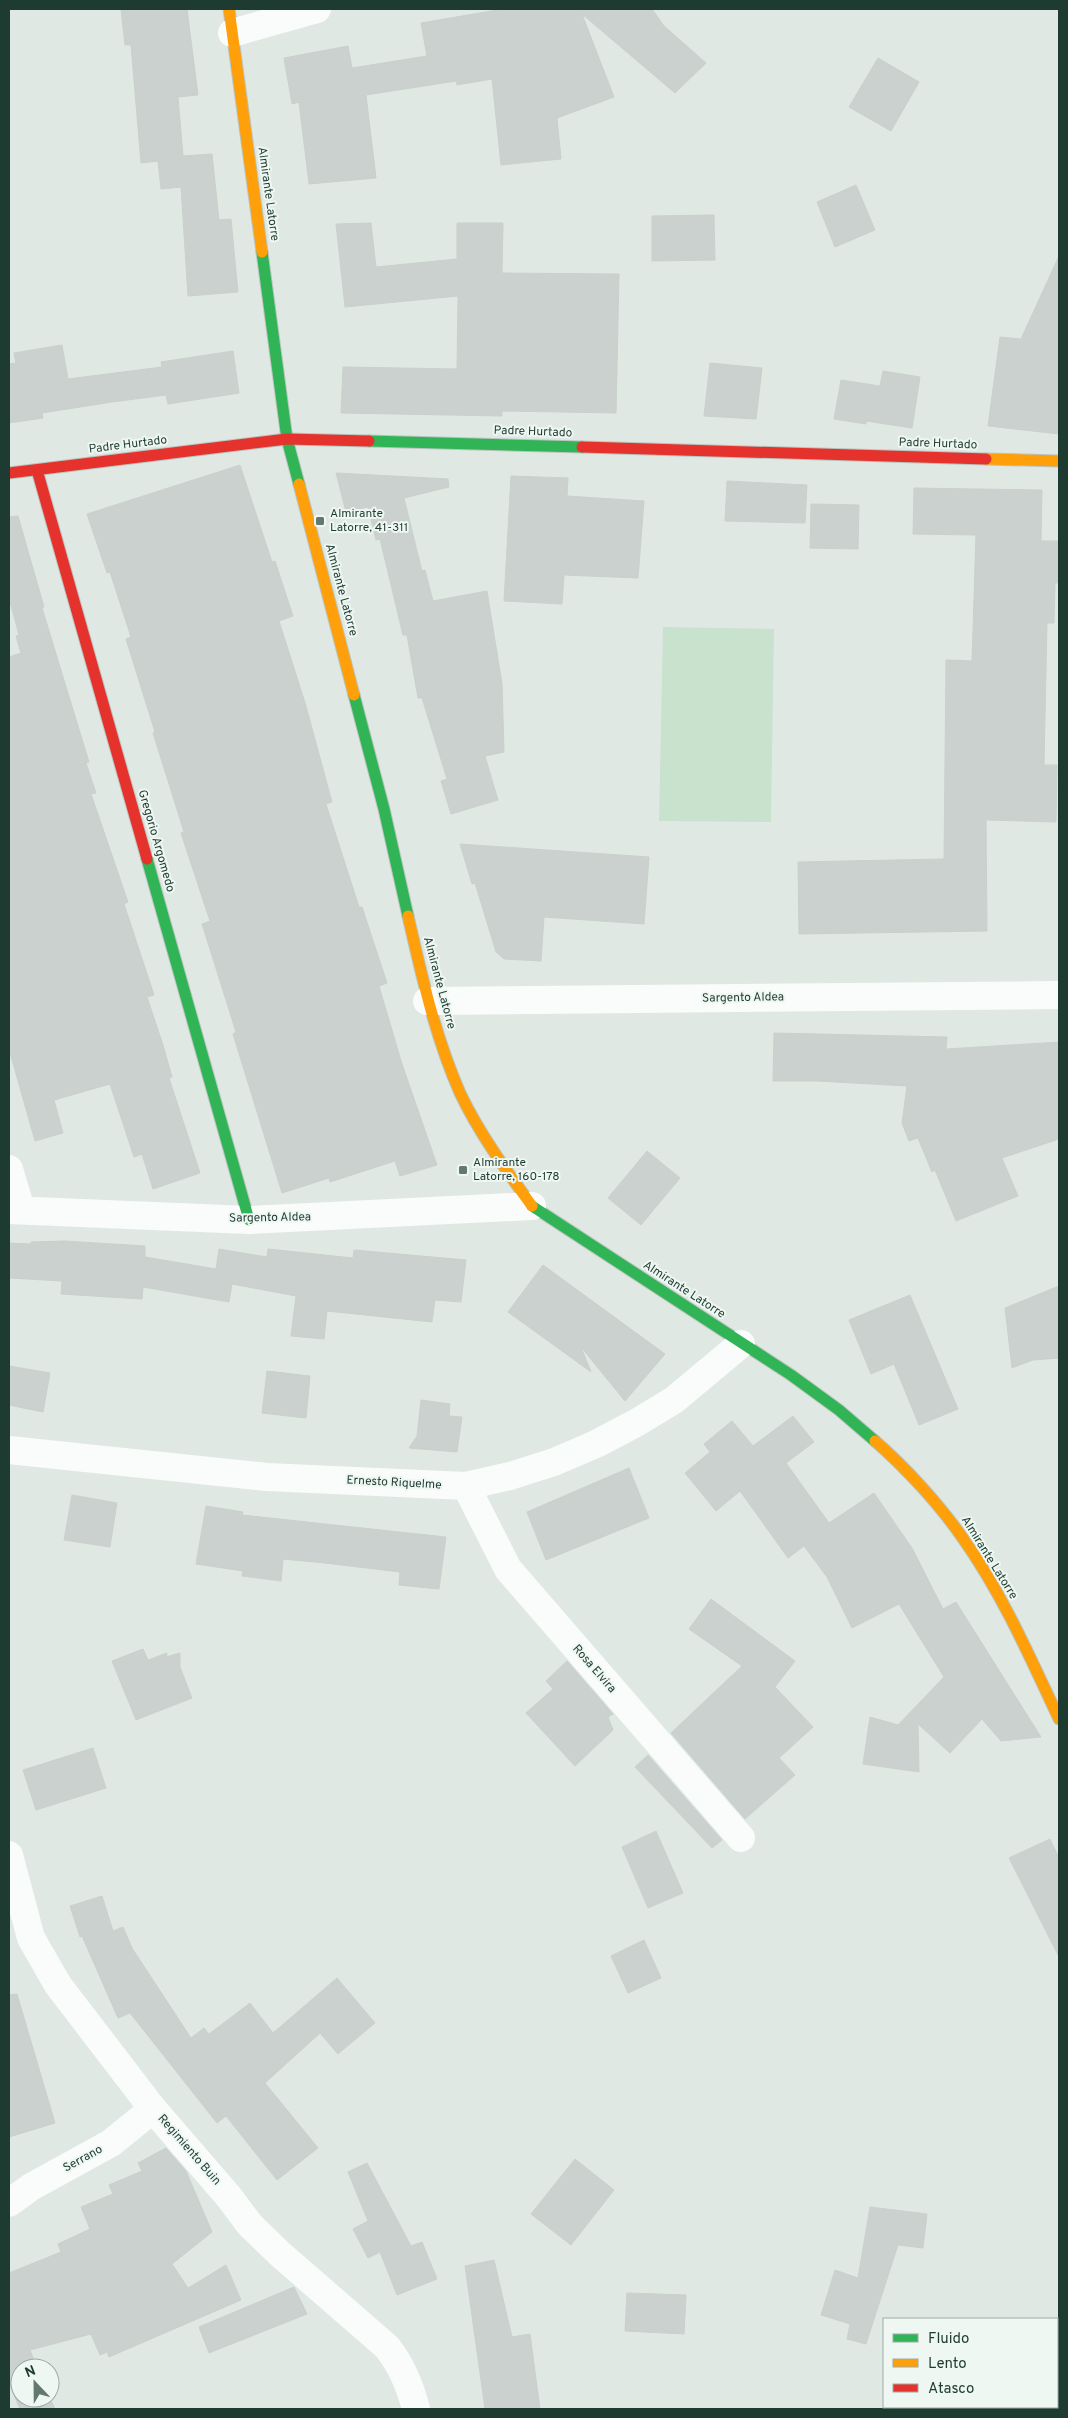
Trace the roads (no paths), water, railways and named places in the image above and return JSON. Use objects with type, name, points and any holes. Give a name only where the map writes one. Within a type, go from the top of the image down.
[{"type":"main road","name":"Almirante Latorre","points":[[231,21],[287,438],[384,809],[427,1001],[442,1048],[461,1094],[494,1152],[532,1206],[791,1375],[838,1410],[883,1448],[924,1491],[962,1536],[1016,1628],[1059,1719]]},
{"type":"main road","name":"Padre Hurtado","points":[[9,473],[287,438],[1059,461]]},
{"type":"main road","name":"Gregorio Argomedo","points":[[37,470],[249,1220]]},
{"type":"street","points":[[231,21],[317,9]]},
{"type":"street","name":"Sargento Aldea","points":[[427,1001],[1059,995]]},
{"type":"street","points":[[9,1169],[15,1210]]},
{"type":"street","name":"Sargento Aldea","points":[[15,1210],[249,1220],[532,1206]]},
{"type":"street","name":"Ernesto Riquelme","points":[[9,1450],[267,1477],[466,1486],[519,1473],[596,1444],[674,1400],[741,1344]]},
{"type":"street","name":"Rosa Elvira","points":[[466,1486],[508,1569],[741,1838]]},
{"type":"street","name":"Regimiento Buin","points":[[9,1855],[32,1938],[58,1985],[153,2109],[229,2197],[250,2225],[280,2254],[387,2347],[398,2361],[410,2384],[416,2409]]},
{"type":"street","name":"Serrano","points":[[9,2203],[31,2187],[111,2143],[153,2109]]},
{"type":"place","name":"Almirante Latorre, 41-311","points":[[320,521]]},
{"type":"place","name":"Almirante Latorre, 160-178","points":[[463,1170]]}]
